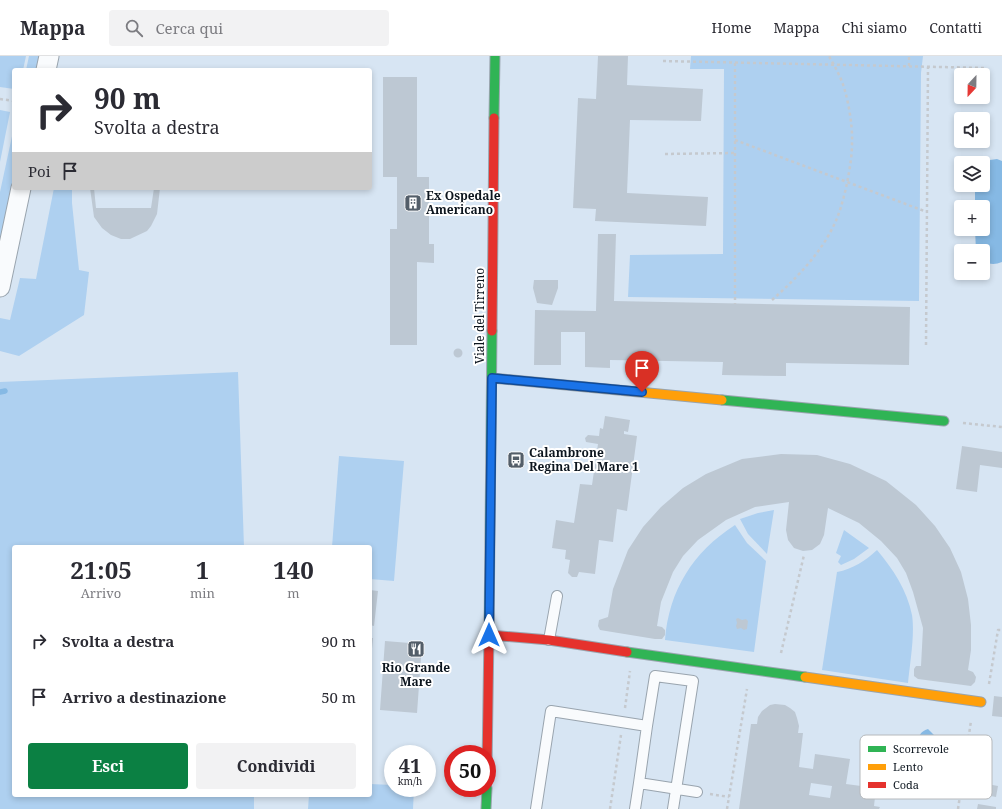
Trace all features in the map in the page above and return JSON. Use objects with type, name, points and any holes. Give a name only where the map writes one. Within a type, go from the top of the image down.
[{"type":"street","points":[[46,68],[49,56]]},
{"type":"street","name":"Viale del Tirreno","points":[[487,745],[495,56]]},
{"type":"street","points":[[0,287],[21,190]]},
{"type":"street","points":[[492,378],[944,421]]},
{"type":"street","points":[[489,635],[549,640],[750,670],[978,701]]},
{"type":"street","points":[[486,809],[487,797]]},
{"type":"lane","points":[[549,640],[557,596]]},
{"type":"lane","points":[[635,809],[655,676],[693,681],[673,809]]},
{"type":"lane","points":[[536,809],[551,711],[647,726]]},
{"type":"lane","points":[[639,783],[697,792]]},
{"type":"path","points":[[772,300],[794,279],[824,242],[835,222],[842,203],[847,182],[853,141],[846,95],[840,76],[829,56]]},
{"type":"path","points":[[909,56],[909,66]]},
{"type":"path","points":[[663,61],[986,68]]},
{"type":"path","points":[[735,63],[735,304]]},
{"type":"path","points":[[926,345],[928,66]]},
{"type":"path","points":[[0,99],[12,101]]},
{"type":"path","points":[[735,140],[927,212]]},
{"type":"path","points":[[665,154],[735,153]]},
{"type":"path","points":[[944,421],[1002,427]]},
{"type":"path","points":[[777,673],[804,555]]},
{"type":"path","points":[[972,735],[978,701],[986,702],[998,630],[1002,630]]},
{"type":"path","points":[[727,809],[750,670]]},
{"type":"path","points":[[697,792],[729,797]]},
{"type":"path","points":[[958,809],[960,799]]},
{"type":"shaded area","points":[[0,56],[26,56],[23,68],[12,68],[12,89],[0,87]]},
{"type":"shaded area","points":[[29,56],[44,56],[41,68],[26,68]]},
{"type":"shaded area","points":[[691,56],[923,56],[921,73],[919,301],[628,297],[630,255],[723,254],[724,69],[690,69]]},
{"type":"shaded area","points":[[0,110],[10,112],[0,162]]},
{"type":"shaded area","points":[[12,136],[12,190],[14,190],[0,273],[0,192]]},
{"type":"shaded area","points":[[997,159],[1002,161],[1002,262],[997,264],[990,264],[990,244],[976,244],[975,236],[990,236],[990,200],[975,200],[975,192],[990,192],[990,160]]},
{"type":"shaded area","points":[[54,190],[72,190],[79,270],[89,272],[84,315],[19,356],[0,351],[0,318],[10,320],[20,278],[36,279]]},
{"type":"shaded area","points":[[238,372],[244,545],[12,545],[12,797],[254,797],[254,809],[0,809],[0,382]]},
{"type":"shaded area","points":[[339,456],[404,461],[394,581],[372,579],[372,545],[332,545]]},
{"type":"shaded area","points":[[774,510],[767,554],[748,534],[740,519]]},
{"type":"shaded area","points":[[735,525],[747,543],[766,561],[754,652],[665,640],[667,622],[672,605],[686,574],[695,560],[707,547]]},
{"type":"shaded area","points":[[844,530],[869,548],[854,559],[841,565],[838,562],[841,556],[836,553]]},
{"type":"shaded area","points":[[877,550],[899,580],[910,606],[913,623],[913,640],[908,683],[822,670],[837,572],[858,564]]},
{"type":"shaded area","points":[[928,729],[934,735],[920,735],[923,731]]},
{"type":"shaded area","points":[[372,784],[384,785],[384,797],[414,797],[413,809],[308,809],[309,797],[372,797]]},
{"type":"building","points":[[598,56],[628,56],[627,85],[703,89],[701,121],[630,120],[627,193],[708,197],[706,226],[595,221],[596,209],[573,208],[578,98],[596,99]]},
{"type":"building","name":"Ex Ospedale Americano","points":[[383,77],[417,77],[417,177],[429,177],[429,244],[434,244],[434,263],[417,262],[417,345],[390,345],[390,229],[397,229],[397,177],[383,177]]},
{"type":"building","points":[[90,190],[94,190],[96,208],[151,208],[154,190],[160,190],[157,214],[151,226],[147,231],[130,239],[121,239],[111,235],[102,228],[94,217]]},
{"type":"building","points":[[598,234],[616,234],[614,301],[910,307],[909,365],[786,363],[786,376],[722,375],[723,362],[610,360],[610,368],[585,367],[585,332],[561,332],[561,365],[534,365],[535,310],[596,311]]},
{"type":"building","points":[[534,280],[558,280],[558,288],[552,305],[537,303],[533,288]]},
{"type":"building","points":[[458,348],[463,353],[458,358],[453,353]]},
{"type":"building","points":[[605,416],[630,420],[628,432],[624,431],[624,434],[637,436],[627,511],[617,509],[613,542],[599,540],[595,574],[579,572],[577,577],[572,577],[568,573],[570,560],[565,559],[566,550],[552,548],[556,520],[574,523],[580,484],[592,485],[598,444],[586,442],[585,438],[588,435],[599,436],[600,428],[603,429]]},
{"type":"building","points":[[962,446],[1002,452],[1002,468],[980,465],[977,492],[956,489]]},
{"type":"building","points":[[781,454],[817,455],[850,464],[886,481],[916,505],[935,526],[950,548],[961,572],[968,599],[971,625],[971,650],[968,670],[973,672],[976,677],[975,682],[971,686],[918,679],[914,676],[914,669],[916,666],[921,666],[923,628],[906,573],[897,558],[881,541],[859,523],[828,508],[824,535],[820,544],[812,550],[803,551],[794,548],[788,540],[786,530],[789,502],[755,507],[726,520],[698,540],[683,556],[673,572],[661,602],[657,626],[662,627],[665,630],[665,635],[662,639],[600,630],[598,626],[599,620],[608,617],[613,589],[628,550],[643,527],[661,507],[683,488],[706,474],[742,459]]},
{"type":"building","points":[[372,590],[378,591],[374,626],[372,626]]},
{"type":"building","points":[[738,618],[742,620],[746,619],[748,621],[747,629],[737,629],[736,619]]},
{"type":"building","points":[[385,641],[422,644],[417,713],[380,710]]},
{"type":"building","points":[[994,696],[1002,697],[1002,717],[992,716]]},
{"type":"building","points":[[775,704],[785,705],[795,712],[799,726],[798,733],[803,733],[799,767],[813,769],[815,754],[850,759],[846,784],[860,786],[860,799],[875,799],[874,806],[880,807],[879,809],[739,809],[751,724],[757,724],[758,717],[762,711],[770,705]],"holes":[[[811,783],[832,786],[830,798],[809,795]]]},
{"type":"building","points":[[992,785],[998,786],[996,797],[992,796]]},
{"type":"building","points":[[978,804],[996,807],[996,809],[977,809]]},
{"type":"waterway","points":[[0,392],[5,391]]},
{"type":"traffic: fast","points":[[494,118],[495,56]]},
{"type":"traffic: fast","points":[[489,632],[492,331]]},
{"type":"traffic: fast","points":[[722,400],[944,421]]},
{"type":"traffic: fast","points":[[627,652],[805,677]]},
{"type":"traffic: fast","points":[[486,809],[487,797]]},
{"type":"traffic: slow","points":[[492,378],[722,400]]},
{"type":"traffic: slow","points":[[805,677],[981,702]]},
{"type":"traffic: jam","points":[[492,331],[494,118]]},
{"type":"traffic: jam","points":[[487,745],[489,632]]},
{"type":"traffic: jam","points":[[489,635],[549,640],[627,652]]},
{"type":"place","name":"Ex Ospedale Americano","points":[[413,203]]},
{"type":"place","name":"Calambrone Regina Del Mare 1","points":[[516,460]]},
{"type":"place","name":"Rio Grande Mare","points":[[416,649]]},
{"type":"route","points":[[489,635],[492,378],[642,392]]}]
